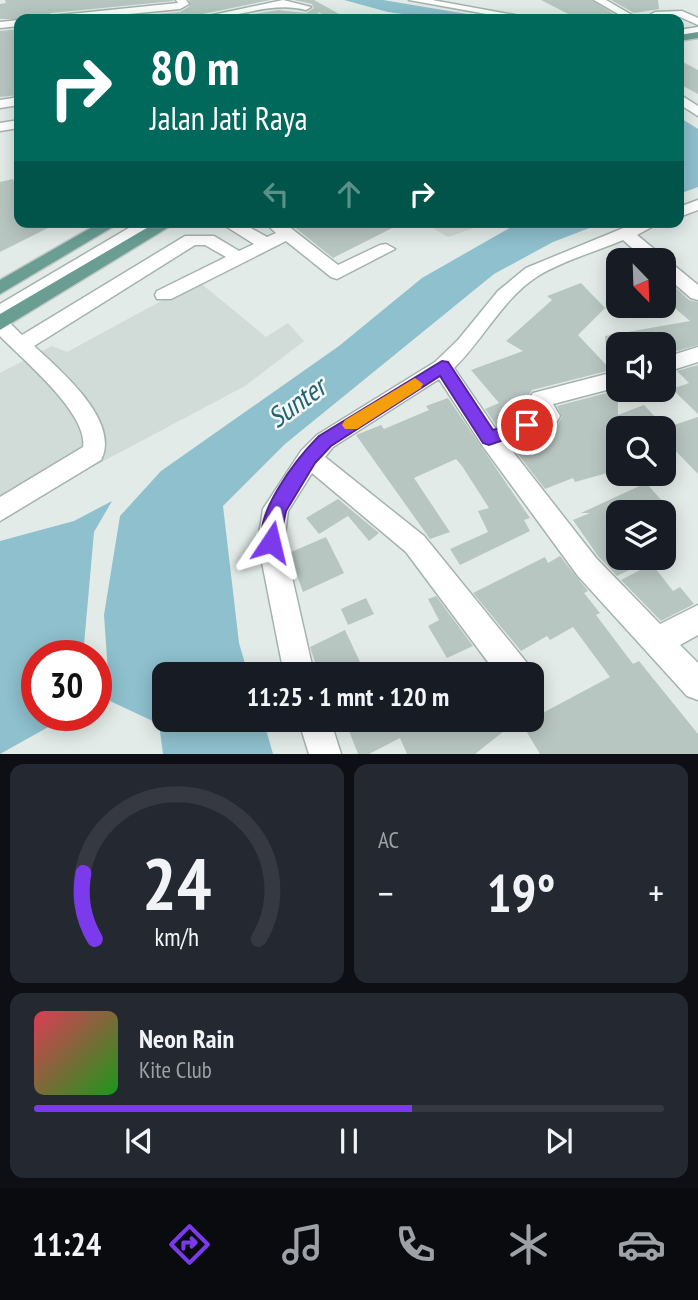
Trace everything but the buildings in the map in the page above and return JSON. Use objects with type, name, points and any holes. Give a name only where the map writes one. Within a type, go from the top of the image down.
[{"type":"main road","points":[[0,288],[103,228]]},
{"type":"main road","points":[[0,324],[159,228]]},
{"type":"street","points":[[98,0],[103,14],[182,2]]},
{"type":"street","points":[[414,0],[500,14]]},
{"type":"street","points":[[599,0],[624,14]]},
{"type":"street","points":[[225,14],[287,2],[306,7]]},
{"type":"street","points":[[684,16],[698,28]]},
{"type":"street","points":[[0,296],[121,228]]},
{"type":"street","points":[[0,312],[141,228]]},
{"type":"street","points":[[238,228],[267,244]]},
{"type":"street","points":[[280,228],[337,273],[386,249]]},
{"type":"street","points":[[296,662],[271,542],[276,509],[309,458],[325,441],[442,366],[466,345],[505,295],[532,271],[638,228]]},
{"type":"street","points":[[625,233],[643,248]]},
{"type":"street","points":[[164,295],[288,234]]},
{"type":"street","points":[[20,345],[191,240],[208,240],[239,258]]},
{"type":"street","points":[[676,276],[698,294]]},
{"type":"street","points":[[0,324],[73,399],[93,431],[96,443],[93,453],[0,510]]},
{"type":"street","points":[[676,362],[698,354]]},
{"type":"street","points":[[442,366],[489,439],[587,567],[698,685]]},
{"type":"street","points":[[489,439],[547,419],[549,416],[539,400],[541,399],[606,382]]},
{"type":"street","points":[[309,458],[415,544],[507,662]]},
{"type":"street","points":[[658,641],[698,619]]},
{"type":"street","points":[[318,732],[324,754]]},
{"type":"shaded area","points":[[433,228],[474,228],[448,237]]},
{"type":"shaded area","points":[[198,281],[266,337],[288,323],[304,341],[245,386],[0,516],[0,373],[52,346],[67,352]]},
{"type":"water","points":[[344,0],[383,0],[467,14],[402,14]]},
{"type":"water","points":[[684,120],[698,129],[698,187],[684,192]]},
{"type":"water","name":"Sunter","points":[[510,228],[589,228],[553,242],[494,274],[285,444],[223,506],[239,643],[245,662],[152,662],[152,721],[112,702],[112,640],[106,640],[104,615],[120,516],[161,471],[339,346],[422,278]]},
{"type":"water","points":[[112,501],[94,532],[84,640],[21,640],[21,731],[41,731],[0,754],[0,541],[74,521]]},
{"type":"water","points":[[160,732],[267,732],[273,754],[163,754]]},
{"type":"slow traffic","points":[[351,425],[415,384]]},
{"type":"route","points":[[271,542],[276,509],[309,458],[325,441],[442,366],[489,439],[527,425]]}]
